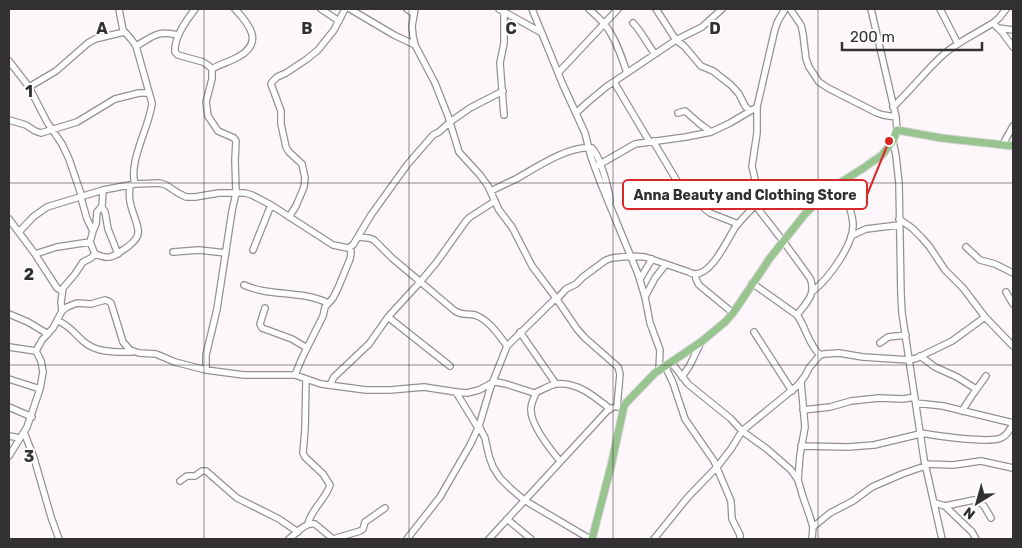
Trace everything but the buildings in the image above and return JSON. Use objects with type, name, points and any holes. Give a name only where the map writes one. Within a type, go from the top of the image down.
[{"type":"main road","points":[[591,539],[611,466],[620,407],[665,366],[701,342],[725,322],[783,241],[817,202],[840,183],[882,155],[893,141],[896,130],[940,138],[1013,146]]},
{"type":"street","points":[[102,207],[97,212],[96,224],[90,242],[95,254],[106,258],[118,254],[134,242],[139,233],[131,206],[132,185],[134,167],[152,103],[136,46],[124,32],[118,9]]},
{"type":"street","points":[[194,9],[178,35],[175,46],[176,54],[203,62],[212,69],[212,79],[206,102],[207,111],[218,131],[234,138],[236,141],[236,193],[217,309],[206,356],[206,370]]},
{"type":"street","points":[[212,69],[221,63],[236,58],[248,50],[252,44],[253,38],[247,22],[235,9]]},
{"type":"street","points":[[322,9],[339,21]]},
{"type":"street","points":[[289,217],[304,187],[305,178],[302,164],[286,147],[281,124],[281,110],[271,84],[277,77],[286,73],[318,50],[334,30],[345,9]]},
{"type":"street","points":[[350,9],[415,45]]},
{"type":"street","points":[[407,9],[415,11],[413,36],[415,45],[435,84],[459,152],[480,174],[532,266],[576,329],[613,362],[620,374],[620,407],[607,411],[489,539]]},
{"type":"street","points":[[532,9],[576,113],[588,147]]},
{"type":"street","points":[[589,9],[603,23],[611,35],[627,73]]},
{"type":"street","points":[[558,73],[618,9]]},
{"type":"street","points":[[656,9],[676,40],[684,46],[701,66],[713,71],[731,85],[750,111]]},
{"type":"street","points":[[576,113],[606,87],[676,40],[702,27],[722,9]]},
{"type":"street","points":[[407,539],[446,489],[470,445],[479,427],[492,383],[507,346],[556,298],[576,284],[583,276],[612,258],[646,257],[695,274],[703,272],[716,260],[738,224],[755,205],[758,193],[752,166],[757,133],[757,107],[775,29],[785,9]]},
{"type":"street","points":[[790,9],[801,25],[806,59],[812,73],[819,82],[883,116],[896,117]]},
{"type":"street","points":[[871,9],[896,117],[896,130]]},
{"type":"street","points":[[940,9],[958,44]]},
{"type":"street","points":[[996,26],[1006,9]]},
{"type":"street","points":[[502,10],[542,33]]},
{"type":"street","points":[[502,10],[504,43],[500,59],[504,115]]},
{"type":"street","points":[[632,23],[641,31],[655,54]]},
{"type":"street","points":[[893,107],[934,63],[950,49],[996,26],[1013,30]]},
{"type":"street","points":[[996,26],[1013,47]]},
{"type":"street","points":[[29,87],[56,71],[88,43],[95,39],[124,32]]},
{"type":"street","points":[[136,46],[159,33],[178,35]]},
{"type":"street","points":[[9,62],[29,87],[62,144],[69,159],[87,219],[93,231]]},
{"type":"street","points":[[614,82],[683,191],[710,213],[738,224]]},
{"type":"street","points":[[295,376],[323,316],[325,307],[333,298],[338,288],[350,259],[350,248],[371,214],[433,135],[470,108],[502,92]]},
{"type":"street","points":[[9,120],[26,125],[38,133],[77,122],[115,99],[139,93],[149,93]]},
{"type":"street","points":[[597,166],[629,146],[711,132],[757,107]]},
{"type":"street","points":[[678,113],[685,111],[711,132]]},
{"type":"street","points":[[1003,144],[1013,126]]},
{"type":"street","points":[[893,141],[899,183],[901,295],[909,360],[925,465],[942,539]]},
{"type":"street","points":[[491,191],[537,166],[568,152],[588,147],[594,150],[597,166],[608,191],[610,208],[640,279],[650,323],[665,366],[686,419],[710,455],[731,501],[732,519],[740,539]]},
{"type":"street","points":[[19,232],[40,211],[54,205],[102,190],[159,183],[186,197],[219,193],[245,193],[252,195],[333,245],[350,248]]},
{"type":"street","points":[[797,315],[813,291],[840,259],[851,236],[853,224],[847,198],[840,183]]},
{"type":"street","points":[[102,190],[102,207],[106,214],[108,229],[118,254]]},
{"type":"street","points":[[330,385],[336,375],[369,344],[388,317],[436,263],[466,221],[495,201]]},
{"type":"street","points":[[253,250],[270,205]]},
{"type":"street","points":[[755,205],[810,278],[813,284],[813,291]]},
{"type":"street","points":[[9,219],[62,291]]},
{"type":"street","points":[[851,236],[866,229],[899,222],[912,228],[985,317],[1013,346]]},
{"type":"street","points":[[358,237],[374,240],[392,258],[461,315],[475,316],[486,322],[507,346]]},
{"type":"street","points":[[35,254],[57,247],[90,242]]},
{"type":"street","points":[[966,246],[980,260],[995,264],[1013,273]]},
{"type":"street","points":[[173,252],[199,250],[226,253]]},
{"type":"street","points":[[36,352],[42,340],[58,321],[62,311],[61,302],[64,286],[83,262],[95,254]]},
{"type":"street","points":[[640,279],[652,259]]},
{"type":"street","points":[[645,297],[655,278],[666,264]]},
{"type":"street","points":[[695,274],[699,284],[732,313]]},
{"type":"street","points":[[752,283],[797,315],[812,345],[820,355]]},
{"type":"street","points":[[244,285],[262,291],[297,294],[328,303]]},
{"type":"street","points":[[1006,292],[1013,304]]},
{"type":"street","points":[[62,311],[77,303],[91,304],[105,300],[108,301],[113,308],[123,342],[134,352]]},
{"type":"street","points":[[265,308],[260,324],[262,328],[292,339],[307,348]]},
{"type":"street","points":[[9,314],[28,322],[48,334]]},
{"type":"street","points":[[388,317],[450,366]]},
{"type":"street","points":[[654,539],[716,467],[736,442],[742,431],[792,391],[801,382],[809,368],[820,355],[839,353],[871,358],[909,360],[952,341],[985,317]]},
{"type":"street","points":[[58,321],[67,325],[84,342],[98,350],[156,354],[175,362],[206,370],[244,375],[295,376],[321,384],[366,390],[424,387],[467,393],[484,388],[492,383],[500,382],[536,393],[556,384],[581,388],[610,409]]},
{"type":"street","points":[[520,332],[556,384]]},
{"type":"street","points":[[754,332],[792,391],[802,398]]},
{"type":"street","points":[[880,343],[888,337],[906,335]]},
{"type":"street","points":[[682,377],[701,342]]},
{"type":"street","points":[[9,347],[36,352]]},
{"type":"street","points":[[9,456],[32,417],[40,389],[43,372],[36,352]]},
{"type":"street","points":[[920,356],[976,389]]},
{"type":"street","points":[[665,366],[682,377],[730,418],[742,431],[792,470],[798,480],[813,527],[812,539]]},
{"type":"street","points":[[962,411],[986,376]]},
{"type":"street","points":[[9,379],[40,389]]},
{"type":"street","points":[[306,380],[303,452],[305,457],[323,474],[330,485],[311,514],[308,524]]},
{"type":"street","points":[[798,480],[804,427],[801,382]]},
{"type":"street","points":[[456,392],[485,438],[493,467],[500,478],[524,500],[591,539]]},
{"type":"street","points":[[536,393],[531,410],[532,416],[542,436],[560,461]]},
{"type":"street","points":[[801,446],[848,448],[868,446],[920,433],[962,438],[997,439],[1003,438],[1013,423],[943,406],[903,399],[880,398],[851,401],[830,407],[803,410]]},
{"type":"street","points":[[9,407],[32,417]]},
{"type":"street","points":[[24,432],[34,458],[58,539]]},
{"type":"street","points":[[9,436],[20,438]]},
{"type":"street","points":[[813,527],[830,513],[853,501],[872,487],[925,465],[953,465],[981,461],[1013,468]]},
{"type":"street","points":[[180,482],[187,476],[195,476],[202,471],[206,471],[237,498],[279,519],[298,532]]},
{"type":"street","points":[[945,506],[974,500],[978,501],[984,505],[991,518]]},
{"type":"street","points":[[935,503],[945,506],[972,532],[976,539]]},
{"type":"street","points":[[289,539],[312,523],[333,539],[360,531],[363,529],[365,522],[385,508]]},
{"type":"street","points":[[507,519],[531,539]]},
{"type":"place","name":"Anna Beauty and Clothing Store","points":[[889,141]]}]
